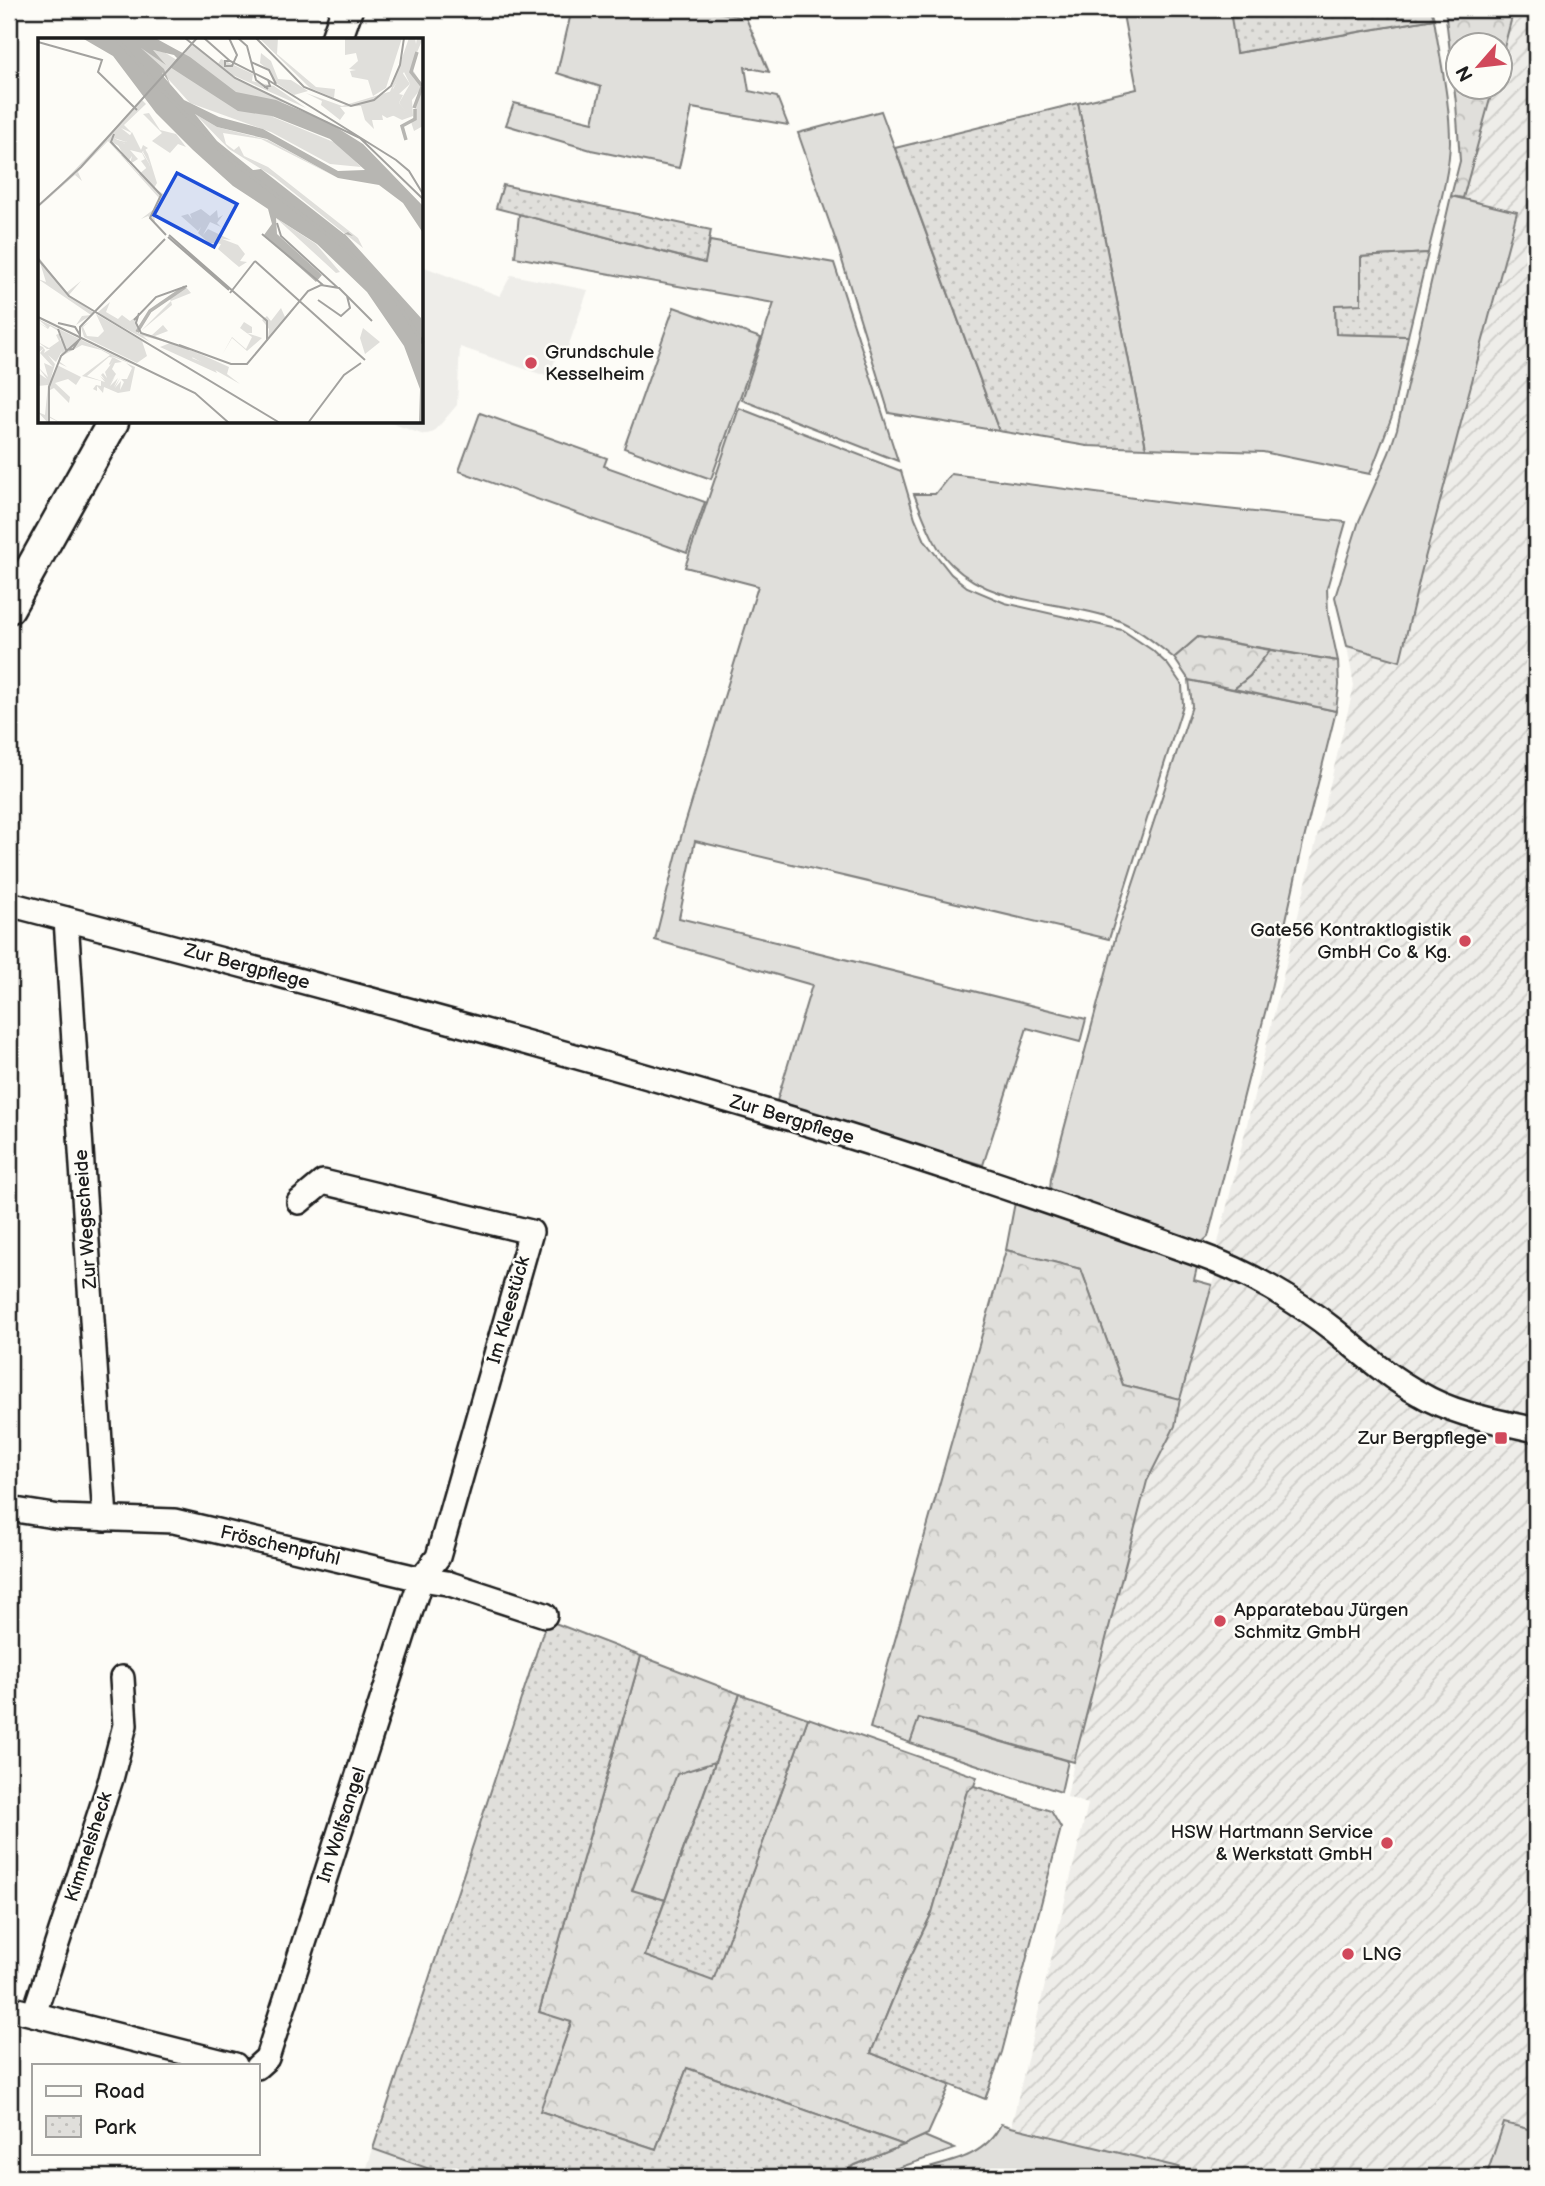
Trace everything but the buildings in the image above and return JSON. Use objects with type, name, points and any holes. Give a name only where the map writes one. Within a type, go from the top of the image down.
[{"type":"street","points":[[337,38],[346,9]]},
{"type":"street","points":[[9,608],[112,424]]},
{"type":"street","name":"Zur Bergpflege","points":[[9,904],[423,1014],[768,1112],[1041,1199],[1208,1258],[1259,1282],[1332,1328],[1373,1364],[1421,1395],[1461,1413],[1536,1430]]},
{"type":"street","name":"Zur Wegscheide","points":[[66,919],[105,1519]]},
{"type":"street","name":"Im Kleestück","points":[[299,1202],[323,1182],[531,1232],[438,1557],[421,1579]]},
{"type":"street","name":"Fröschenpfuhl","points":[[9,1509],[60,1517],[174,1521],[447,1583],[545,1615]]},
{"type":"street","name":"Im Wolfsangel","points":[[259,2065],[267,2058],[421,1579]]},
{"type":"street","name":"Kimmelsheck","points":[[34,2014],[114,1768],[125,1725],[122,1678]]},
{"type":"street","points":[[9,2008],[231,2064]]},
{"type":"shaded area","points":[[1514,9],[1536,9],[1536,2131],[1504,2124],[1486,2177],[1220,2177],[1011,2127],[1088,1804],[1067,1797],[1074,1762],[1147,1481],[1175,1426],[1221,1253],[1217,1247],[1354,686],[1347,646],[1400,661],[1517,213],[1463,198],[1489,102],[1514,102],[1514,32],[1508,32]]},
{"type":"shaded area","name":"Grundschule Kesselheim","points":[[424,267],[500,296],[511,275],[588,290],[567,350],[559,348],[549,377],[460,347],[457,405],[434,432],[424,435],[394,424],[424,424]]},
{"type":"shaded area","points":[[373,2149],[452,2177],[364,2177]]},
{"type":"green space","points":[[572,9],[702,9],[746,18],[769,72],[745,67],[749,91],[777,97],[788,125],[692,108],[679,168],[591,150],[506,125],[514,103],[593,122],[601,87],[557,73]]},
{"type":"green space","points":[[1122,9],[1230,9],[1237,53],[1434,19],[1444,78],[1444,102],[1448,102],[1450,142],[1445,184],[1428,253],[1361,257],[1361,305],[1335,305],[1336,334],[1408,336],[1392,416],[1370,474],[1263,452],[1146,448],[1078,103],[1137,89]]},
{"type":"green space","points":[[1230,9],[1431,9],[1434,19],[1236,53]]},
{"type":"green space","points":[[1445,9],[1514,9],[1508,32],[1448,32]]},
{"type":"green space","points":[[1489,102],[1463,198],[1451,196],[1460,161],[1456,103]]},
{"type":"green space","points":[[1078,103],[1146,448],[1087,446],[999,431],[895,148]]},
{"type":"green space","points":[[881,111],[999,431],[889,413],[837,244],[798,133]]},
{"type":"green space","points":[[503,185],[711,230],[705,263],[496,208]]},
{"type":"green space","points":[[1451,196],[1517,212],[1400,661],[1347,646],[1335,597],[1359,521],[1397,429]]},
{"type":"green space","points":[[519,214],[704,263],[710,241],[834,263],[898,461],[742,400],[774,303],[515,257]]},
{"type":"green space","points":[[1428,253],[1408,336],[1336,334],[1335,305],[1361,304],[1361,257]]},
{"type":"green space","points":[[674,307],[761,338],[711,479],[624,448]]},
{"type":"green space","points":[[739,408],[901,471],[925,541],[951,574],[967,587],[1005,603],[1122,630],[1152,650],[1168,665],[1182,685],[1183,705],[1109,939],[695,841],[679,918],[1086,1019],[1080,1042],[1027,1028],[983,1165],[776,1104],[812,985],[655,940],[681,837],[758,586],[685,567]]},
{"type":"green space","points":[[480,413],[607,458],[604,466],[705,502],[687,553],[459,471]]},
{"type":"green space","points":[[951,474],[1180,504],[1346,522],[1327,588],[1328,614],[1338,661],[1198,637],[1174,658],[1139,631],[1115,619],[1009,596],[989,589],[970,579],[945,558],[930,532],[914,494],[935,494]]},
{"type":"green space","points":[[1198,637],[1270,650],[1250,676],[1234,689],[1189,680],[1174,658]]},
{"type":"green space","points":[[1270,650],[1338,661],[1336,711],[1234,689],[1250,676]]},
{"type":"green space","points":[[1189,680],[1336,711],[1269,997],[1208,1237],[1201,1243],[1050,1190],[1115,939],[1192,706]]},
{"type":"green space","points":[[1015,1202],[1198,1263],[1194,1280],[1212,1285],[1180,1399],[1123,1385],[1081,1269],[1006,1250]]},
{"type":"green space","points":[[1006,1250],[1081,1269],[1123,1385],[1180,1399],[1175,1426],[1147,1481],[1074,1762],[919,1718],[910,1743],[870,1728]]},
{"type":"green space","points":[[547,1620],[641,1656],[539,2012],[571,2022],[540,2111],[656,2149],[687,2068],[904,2145],[855,2165],[836,2177],[452,2177],[373,2149]]},
{"type":"green space","points":[[641,1656],[740,1694],[715,1762],[677,1774],[632,1890],[665,1900],[645,1956],[713,1980],[808,1718],[977,1777],[974,1786],[966,1794],[932,1913],[908,1962],[871,2053],[950,2085],[928,2134],[904,2145],[687,2068],[656,2149],[539,2111],[571,2023],[539,2012]]},
{"type":"green space","points":[[740,1694],[808,1718],[713,1981],[645,1956]]},
{"type":"green space","points":[[918,1718],[1068,1761],[1061,1792],[910,1743]]},
{"type":"green space","points":[[715,1762],[665,1900],[632,1891],[677,1773]]},
{"type":"green space","points":[[974,1786],[1051,1811],[1061,1828],[1002,2052],[985,2099],[871,2053],[908,1962],[932,1913],[967,1791]]},
{"type":"green space","points":[[1504,2123],[1536,2131],[1536,2177],[1486,2177]]},
{"type":"green space","points":[[1001,2124],[1220,2177],[898,2177],[970,2155],[993,2137]]},
{"type":"green space","points":[[924,2136],[955,2149],[871,2177],[836,2177],[855,2165]]},
{"type":"place","name":"Grundschule Kesselheim","points":[[531,363]]},
{"type":"place","name":"Gate56 Kontraktlogistik GmbH Co & Kg.","points":[[1465,941]]},
{"type":"place","name":"Zur Bergpflege","points":[[1501,1438]]},
{"type":"place","name":"Apparatebau Jürgen Schmitz GmbH","points":[[1220,1621]]},
{"type":"place","name":"HSW Hartmann Service & Werkstatt GmbH","points":[[1387,1843]]},
{"type":"place","name":"LNG","points":[[1348,1954]]}]
